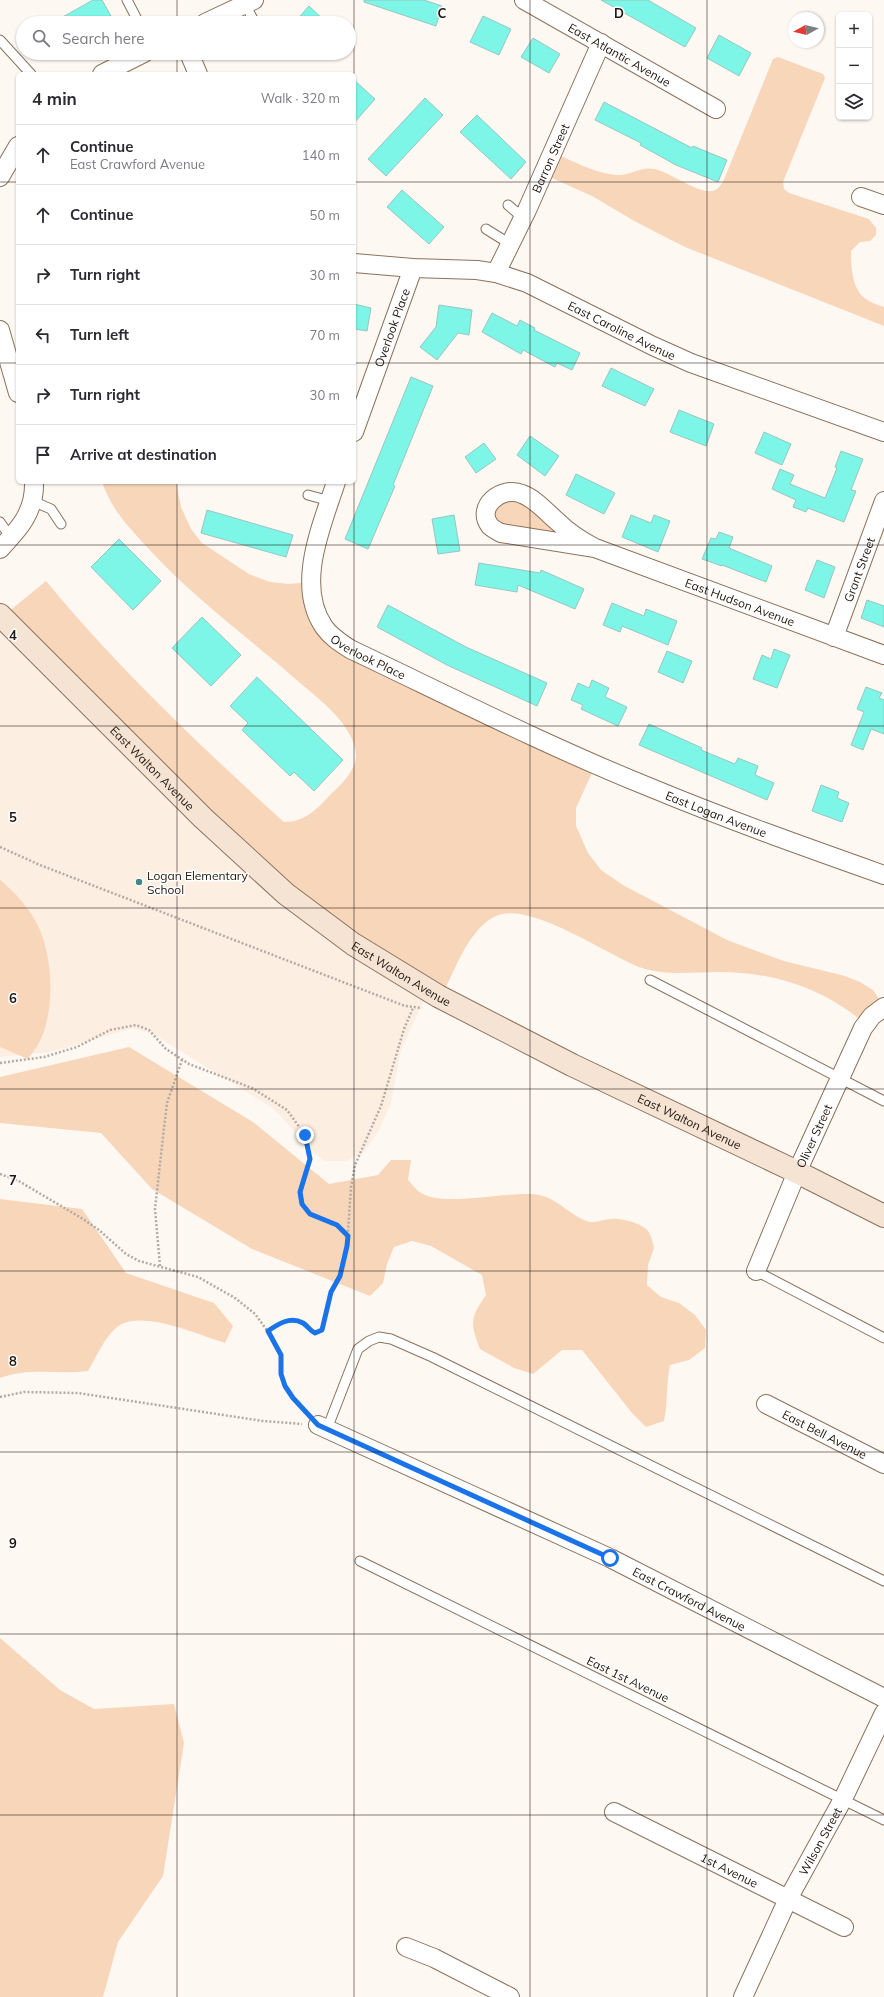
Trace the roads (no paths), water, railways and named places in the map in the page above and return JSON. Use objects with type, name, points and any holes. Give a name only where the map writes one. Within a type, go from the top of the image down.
[{"type":"main road","name":"East Walton Avenue","points":[[0,614],[203,818],[286,894],[353,944],[438,996],[572,1065],[797,1172],[884,1216]]},
{"type":"street","name":"East Atlantic Avenue","points":[[524,0],[716,109]]},
{"type":"street","points":[[220,16],[249,2]]},
{"type":"street","name":"Barron Street","points":[[496,273],[523,218],[600,43]]},
{"type":"street","points":[[106,72],[130,60]]},
{"type":"street","points":[[192,60],[197,72]]},
{"type":"street","points":[[0,177],[16,149]]},
{"type":"street","points":[[861,197],[884,205]]},
{"type":"street","name":"East Caroline Avenue","points":[[356,263],[413,268],[477,270],[496,273],[527,283],[653,346],[691,363],[884,432]]},
{"type":"street","name":"Overlook Place","points":[[356,425],[413,268]]},
{"type":"street","points":[[0,330],[16,386]]},
{"type":"street","points":[[5,544],[30,513],[34,484]]},
{"type":"street","name":"Overlook Place","points":[[335,484],[320,532],[311,582],[314,600],[325,628],[336,639],[350,649],[552,745]]},
{"type":"street","name":"East Hudson Avenue","points":[[595,548],[501,532],[491,527],[487,519],[487,511],[491,501],[499,494],[509,491],[521,493],[532,499],[576,538],[595,548],[884,656]]},
{"type":"street","name":"Grant Street","points":[[834,637],[884,502]]},
{"type":"street","name":"East Logan Avenue","points":[[552,745],[648,787],[719,815],[884,875]]},
{"type":"street","name":"Oliver Street","points":[[756,1271],[797,1172],[863,1028],[872,1016],[884,1007]]},
{"type":"street","name":"East Bell Avenue","points":[[766,1404],[884,1464]]},
{"type":"street","name":"East Crawford Avenue","points":[[323,1427],[610,1558],[884,1698]]},
{"type":"street","name":"Wilson Street","points":[[744,1997],[788,1899],[843,1799],[884,1713]]},
{"type":"street","name":"1st Avenue","points":[[614,1812],[844,1927]]},
{"type":"street","points":[[406,1947],[427,1955],[510,1997]]},
{"type":"lane","points":[[127,0],[135,16]]},
{"type":"lane","points":[[249,2],[253,16]]},
{"type":"lane","points":[[0,40],[16,58]]},
{"type":"lane","points":[[18,60],[29,72]]},
{"type":"lane","points":[[508,205],[523,218]]},
{"type":"lane","points":[[486,229],[510,244]]},
{"type":"lane","points":[[308,495],[330,501]]},
{"type":"lane","points":[[32,501],[51,508],[61,524]]},
{"type":"lane","points":[[0,522],[5,544]]},
{"type":"lane","points":[[650,980],[757,1034],[839,1080],[884,1102]]},
{"type":"lane","points":[[756,1271],[884,1338]]},
{"type":"lane","points":[[323,1427],[358,1349],[369,1341],[379,1337],[391,1338],[583,1430],[884,1581]]},
{"type":"lane","name":"East 1st Avenue","points":[[360,1561],[884,1820]]},
{"type":"place","name":"Logan Elementary School","points":[[139,882]]}]
